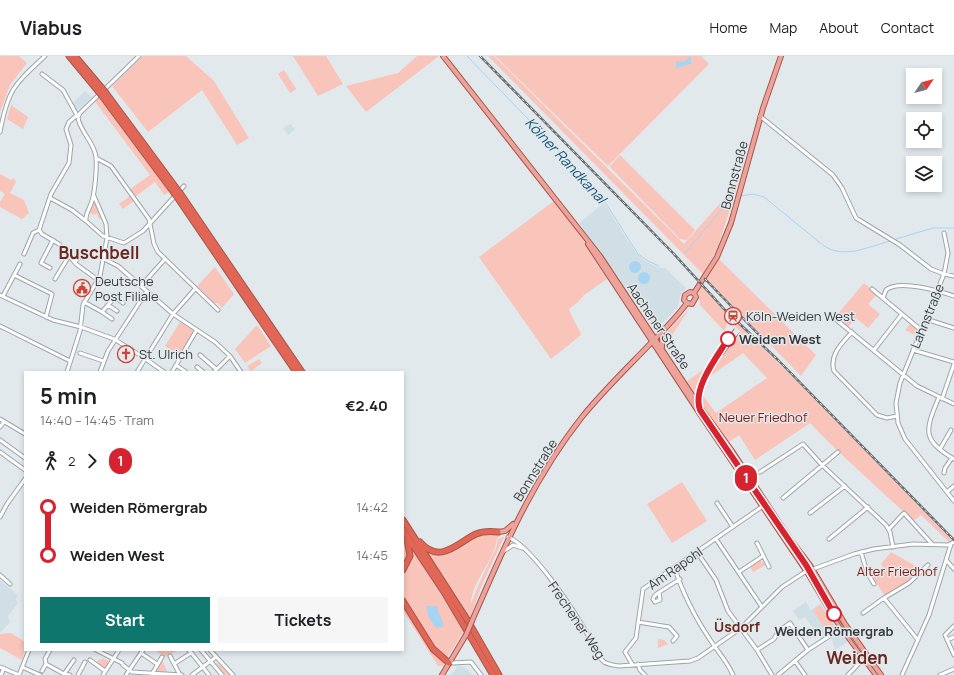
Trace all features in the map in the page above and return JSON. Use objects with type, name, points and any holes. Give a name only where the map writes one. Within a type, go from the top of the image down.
[{"type":"highway","points":[[69,56],[100,89]]},
{"type":"highway","points":[[75,56],[177,193],[301,371]]},
{"type":"highway","points":[[177,193],[295,371]]},
{"type":"highway","points":[[404,522],[468,621],[499,675]]},
{"type":"highway","points":[[409,529],[425,547],[437,552],[451,549],[480,533],[498,532]]},
{"type":"highway","points":[[404,532],[448,598],[493,675]]},
{"type":"highway","points":[[404,533],[410,554],[404,568]]},
{"type":"highway","points":[[404,603],[433,649],[451,663]]},
{"type":"main road","name":"Aachener Straße","points":[[443,56],[600,256],[662,347],[698,405],[734,453],[812,570],[846,627],[881,675]]},
{"type":"main road","name":"Bonnstraße","points":[[694,294],[719,252],[740,193],[760,116],[781,56]]},
{"type":"main road","name":"Aachener Straße","points":[[578,228],[646,334],[763,506],[842,628],[876,675]]},
{"type":"main road","points":[[690,292],[694,294],[696,297],[695,301],[692,304],[687,303],[684,300],[685,295],[690,292]]},
{"type":"main road","name":"Bonnstraße","points":[[442,675],[451,663],[466,635],[516,521],[531,493],[568,436],[607,389],[662,332],[687,303]]},
{"type":"main road","points":[[662,332],[662,347]]},
{"type":"main road","points":[[646,334],[648,347],[657,350]]},
{"type":"main road","points":[[726,451],[728,448],[734,453]]},
{"type":"main road","points":[[766,502],[763,506],[770,508]]},
{"type":"main road","points":[[498,532],[505,531],[516,521]]},
{"type":"main road","points":[[498,532],[504,535],[506,543]]},
{"type":"street","points":[[0,132],[6,103],[15,85],[45,56]]},
{"type":"street","points":[[24,254],[33,233],[39,230],[50,198],[69,163],[71,145],[66,130],[69,122],[139,56]]},
{"type":"street","points":[[42,74],[63,90],[81,125],[93,144],[96,158],[93,194],[86,215],[86,222]]},
{"type":"street","points":[[760,116],[833,174],[842,188],[853,216],[893,243],[900,245],[931,269],[954,276]]},
{"type":"street","points":[[96,158],[111,166],[150,223],[154,244],[165,259],[218,310]]},
{"type":"street","points":[[50,198],[72,210],[97,232],[107,238],[124,243],[143,231],[184,186]]},
{"type":"street","points":[[67,371],[81,327],[84,302],[98,280],[104,260],[107,238],[106,224],[93,194]]},
{"type":"street","points":[[91,202],[96,202]]},
{"type":"street","points":[[39,230],[53,240],[62,243],[69,256],[98,280]]},
{"type":"street","name":"Lahnstraße","points":[[897,416],[898,391],[903,375],[944,274],[948,253],[944,232]]},
{"type":"street","points":[[50,268],[41,263],[53,240]]},
{"type":"street","points":[[55,279],[69,256]]},
{"type":"street","points":[[75,262],[80,256],[84,258]]},
{"type":"street","points":[[141,286],[165,259]]},
{"type":"street","points":[[104,260],[118,266],[148,291],[172,314],[215,342],[230,356],[240,371]]},
{"type":"street","points":[[20,264],[1,296],[46,318],[81,327],[114,339],[163,371]]},
{"type":"street","points":[[14,275],[52,294]]},
{"type":"street","points":[[883,298],[886,290],[891,288],[924,287],[954,296]]},
{"type":"street","points":[[46,318],[53,289]]},
{"type":"street","points":[[138,371],[172,314],[196,289]]},
{"type":"street","points":[[872,289],[921,330]]},
{"type":"street","points":[[100,371],[103,361],[114,339],[148,291]]},
{"type":"street","points":[[102,312],[115,297],[123,303]]},
{"type":"street","points":[[84,302],[112,319]]},
{"type":"street","points":[[108,305],[117,311]]},
{"type":"street","points":[[874,350],[902,314]]},
{"type":"street","points":[[834,318],[917,386],[954,404]]},
{"type":"street","points":[[926,319],[954,328]]},
{"type":"street","points":[[0,326],[70,361]]},
{"type":"street","points":[[173,371],[196,331]]},
{"type":"street","points":[[852,332],[834,356],[832,363],[834,371],[877,415],[886,418],[897,416],[905,439],[954,500]]},
{"type":"street","points":[[913,350],[954,363],[942,399]]},
{"type":"street","points":[[80,353],[103,361]]},
{"type":"street","points":[[200,355],[215,371],[230,356]]},
{"type":"street","points":[[176,365],[185,371]]},
{"type":"street","points":[[198,367],[202,371]]},
{"type":"street","points":[[939,397],[928,428],[931,440],[940,449],[953,458],[944,468],[944,473]]},
{"type":"street","points":[[0,419],[24,433]]},
{"type":"street","points":[[0,427],[4,422]]},
{"type":"street","points":[[940,449],[951,430]]},
{"type":"street","points":[[0,440],[24,457]]},
{"type":"street","points":[[760,472],[803,444],[822,465],[868,507],[889,529],[893,546]]},
{"type":"street","points":[[0,452],[24,469]]},
{"type":"street","points":[[783,498],[838,452]]},
{"type":"street","points":[[0,518],[7,504],[24,481]]},
{"type":"street","points":[[810,513],[845,486]]},
{"type":"street","points":[[947,492],[954,486]]},
{"type":"street","points":[[717,503],[733,527]]},
{"type":"street","name":"Am Rapohl","points":[[632,664],[625,652],[634,641],[643,589],[763,506]]},
{"type":"street","points":[[828,539],[868,507]]},
{"type":"street","points":[[889,529],[903,514],[932,544]]},
{"type":"street","name":"Frechener Weg","points":[[508,537],[520,544],[527,551],[576,615],[602,660],[614,666],[690,661],[698,658],[740,628],[788,583],[807,572],[861,552],[893,546],[952,543]]},
{"type":"street","points":[[716,539],[762,607]]},
{"type":"street","points":[[757,543],[769,567]]},
{"type":"street","points":[[902,675],[932,608],[952,543]]},
{"type":"street","points":[[499,557],[508,547],[513,545],[520,546],[527,551]]},
{"type":"street","points":[[697,552],[716,580],[724,604],[757,650],[772,675]]},
{"type":"street","points":[[861,552],[867,572],[874,584]]},
{"type":"street","points":[[739,572],[763,556]]},
{"type":"street","points":[[947,562],[954,569]]},
{"type":"street","points":[[863,613],[909,582],[928,564]]},
{"type":"street","points":[[675,568],[694,612],[733,675]]},
{"type":"street","points":[[0,575],[10,584]]},
{"type":"street","points":[[659,592],[680,579]]},
{"type":"street","points":[[884,598],[918,640]]},
{"type":"street","points":[[638,622],[669,627],[677,636],[673,641]]},
{"type":"street","points":[[757,650],[774,639],[778,632],[790,624],[808,650]]},
{"type":"street","points":[[954,626],[946,633],[947,640],[954,656]]},
{"type":"street","points":[[778,675],[808,650],[842,628]]},
{"type":"street","points":[[947,640],[954,637]]},
{"type":"street","points":[[0,666],[19,675],[29,651]]},
{"type":"street","points":[[22,667],[40,674],[46,664],[45,659],[49,651]]},
{"type":"street","points":[[98,651],[122,664],[129,670],[152,674],[181,675]]},
{"type":"street","points":[[103,675],[118,651]]},
{"type":"street","points":[[190,651],[209,675]]},
{"type":"street","points":[[202,651],[222,675]]},
{"type":"street","points":[[211,651],[233,675]]},
{"type":"street","points":[[126,675],[142,652],[157,664]]},
{"type":"street","points":[[174,664],[191,654]]},
{"type":"street","points":[[170,656],[181,675]]},
{"type":"street","points":[[152,674],[162,657]]},
{"type":"street","points":[[192,675],[216,657]]},
{"type":"street","points":[[848,675],[864,658]]},
{"type":"street","points":[[64,674],[74,660]]},
{"type":"street","points":[[90,660],[105,671]]},
{"type":"street","points":[[795,661],[805,675]]},
{"type":"street","points":[[78,675],[85,662]]},
{"type":"street","points":[[451,663],[471,662],[481,675]]},
{"type":"street","points":[[46,664],[64,674],[70,675]]},
{"type":"street","points":[[638,664],[640,670],[645,675]]},
{"type":"street","points":[[1,675],[4,668]]},
{"type":"street","points":[[940,675],[954,669]]},
{"type":"shaded area","points":[[85,91],[92,97],[76,112],[72,104]]},
{"type":"shaded area","points":[[291,124],[295,130],[288,135],[283,128]]},
{"type":"shaded area","points":[[604,203],[636,253],[644,260],[659,268],[665,268],[686,288],[681,293],[678,307],[656,330],[579,223]]},
{"type":"shaded area","points":[[0,580],[18,595],[16,600],[18,603],[8,616],[10,622],[0,633]]},
{"type":"shaded area","points":[[806,602],[811,610],[821,603],[837,628],[821,639],[805,617],[799,620],[793,611]]},
{"type":"shaded area","points":[[841,631],[849,641],[835,650],[831,637]]},
{"type":"shaded area","points":[[458,666],[464,667],[473,675],[451,675]]},
{"type":"green space","points":[[0,56],[19,56],[27,63],[10,85],[0,112]]},
{"type":"green space","points":[[143,56],[186,56],[214,81],[249,138],[237,145],[202,90],[148,132],[112,86]]},
{"type":"green space","points":[[293,56],[326,56],[343,84],[318,96]]},
{"type":"green space","points":[[417,56],[439,56],[366,112],[346,86],[398,73]]},
{"type":"green space","points":[[488,56],[494,56],[684,244],[739,182],[717,249],[703,274]]},
{"type":"green space","points":[[495,56],[701,56],[709,64],[608,166]]},
{"type":"green space","points":[[284,70],[296,89],[290,93],[278,74]]},
{"type":"green space","points":[[99,98],[117,119],[169,192],[164,195],[155,182],[135,197],[129,190],[150,175],[95,101]]},
{"type":"green space","points":[[11,105],[28,117],[23,129],[7,119]]},
{"type":"green space","points":[[620,155],[695,230],[687,240],[680,239],[611,168],[610,166]]},
{"type":"green space","points":[[0,174],[11,180],[14,178],[16,182],[10,193],[24,200],[29,213],[22,219],[0,207],[0,202],[5,194],[0,191]]},
{"type":"green space","points":[[130,196],[134,201],[123,209],[119,204]]},
{"type":"green space","points":[[554,201],[581,236],[607,279],[584,295],[569,309],[581,335],[551,359],[479,257]]},
{"type":"green space","points":[[93,203],[103,218],[99,219],[97,213],[94,215],[88,212]]},
{"type":"green space","points":[[718,258],[816,355],[801,376],[706,278]]},
{"type":"green space","points":[[215,267],[234,294],[222,308],[218,303],[214,303],[197,286]]},
{"type":"green space","points":[[864,283],[877,294],[868,304],[880,314],[868,328],[856,318],[848,327],[836,316]]},
{"type":"green space","points":[[702,286],[727,313],[724,317],[727,325],[724,331],[700,305],[698,292]]},
{"type":"green space","points":[[690,308],[666,344],[663,341],[666,333]]},
{"type":"green space","name":"Neuer Friedhof","points":[[732,318],[800,384],[952,540],[949,542],[921,515],[913,521],[810,423],[755,460],[739,435],[729,442],[700,403],[701,393],[716,413],[767,378],[743,353],[709,377],[717,362],[741,332],[732,323]]},
{"type":"green space","points":[[180,322],[195,331],[180,356],[165,346]]},
{"type":"green space","points":[[911,323],[917,329],[915,335],[905,330]]},
{"type":"green space","points":[[257,325],[271,346],[245,363],[235,349]]},
{"type":"green space","points":[[259,359],[262,363],[251,371],[247,366]]},
{"type":"green space","points":[[710,365],[699,386],[697,396],[687,381]]},
{"type":"green space","points":[[682,482],[707,521],[672,543],[647,504]]},
{"type":"green space","points":[[497,533],[502,535],[497,538],[492,555],[475,586],[471,603],[496,548],[498,539],[504,537],[481,587],[470,619],[425,548],[441,553],[478,534]]},
{"type":"green space","points":[[404,538],[409,552],[404,565]]},
{"type":"green space","points":[[412,548],[464,631],[447,658],[437,649],[423,632],[405,604],[404,576]]},
{"type":"green space","name":"Alter Friedhof","points":[[891,552],[921,569],[908,581],[885,596],[871,575],[883,567],[881,564]]},
{"type":"green space","points":[[760,560],[766,565],[753,572],[750,567]]},
{"type":"green space","points":[[404,604],[445,662],[443,666],[438,666],[404,613]]},
{"type":"green space","points":[[820,605],[836,629],[828,634],[813,610]]},
{"type":"green space","points":[[11,633],[24,641],[25,651],[22,660],[0,648],[0,634]]},
{"type":"green space","points":[[658,639],[664,640],[668,644],[658,648]]},
{"type":"green space","points":[[155,651],[177,651],[164,657]]},
{"type":"green space","points":[[103,658],[110,662],[103,669],[96,664],[99,659],[101,660]]},
{"type":"green space","points":[[162,660],[168,673],[154,671]]},
{"type":"green space","points":[[214,662],[220,665],[229,675],[223,675],[212,663]]},
{"type":"water","points":[[689,57],[691,58],[691,64],[675,68],[677,61],[684,62]]},
{"type":"water","points":[[635,261],[639,263],[641,267],[639,271],[635,273],[631,271],[629,267],[631,263]]},
{"type":"water","points":[[644,272],[648,274],[650,278],[648,282],[644,284],[640,282],[638,278],[640,274]]},
{"type":"water","points":[[426,606],[437,606],[443,627],[436,628],[429,618]]},
{"type":"waterway","name":"Kölner Randkanal","points":[[467,56],[588,181],[607,205],[638,254],[659,266]]},
{"type":"waterway","name":"Kölner Randkanal","points":[[740,196],[753,194],[764,197],[824,246],[832,250],[840,252],[857,251],[890,241]]},
{"type":"waterway","name":"Kölner Randkanal","points":[[686,252],[727,203],[737,197]]},
{"type":"waterway","name":"Kölner Randkanal","points":[[893,240],[933,228],[954,228]]},
{"type":"tram line","points":[[734,329],[708,369],[703,381],[699,402],[701,412],[806,565],[837,620],[878,675]]},
{"type":"tram line","points":[[723,355],[739,333]]},
{"type":"tram line","name":"1","points":[[728,339],[702,382],[698,392],[698,405],[790,544],[806,565],[834,614]]},
{"type":"railway","points":[[480,56],[673,253],[725,310],[778,360],[954,540]]},
{"type":"railway","points":[[705,279],[765,341]]},
{"type":"place","name":"Deutsche Post Filiale","points":[[82,288]]},
{"type":"place","name":"Köln-Weiden West","points":[[733,316]]},
{"type":"place","name":"Weiden West","points":[[728,339]]},
{"type":"place","name":"St. Ulrich","points":[[126,354]]},
{"type":"place","name":"Weiden Römergrab","points":[[834,614]]},
{"type":"district","name":"Buschbell","points":[[99,252]]},
{"type":"district","name":"Üsdorf","points":[[737,626]]},
{"type":"district","name":"Weiden","points":[[857,657]]}]
